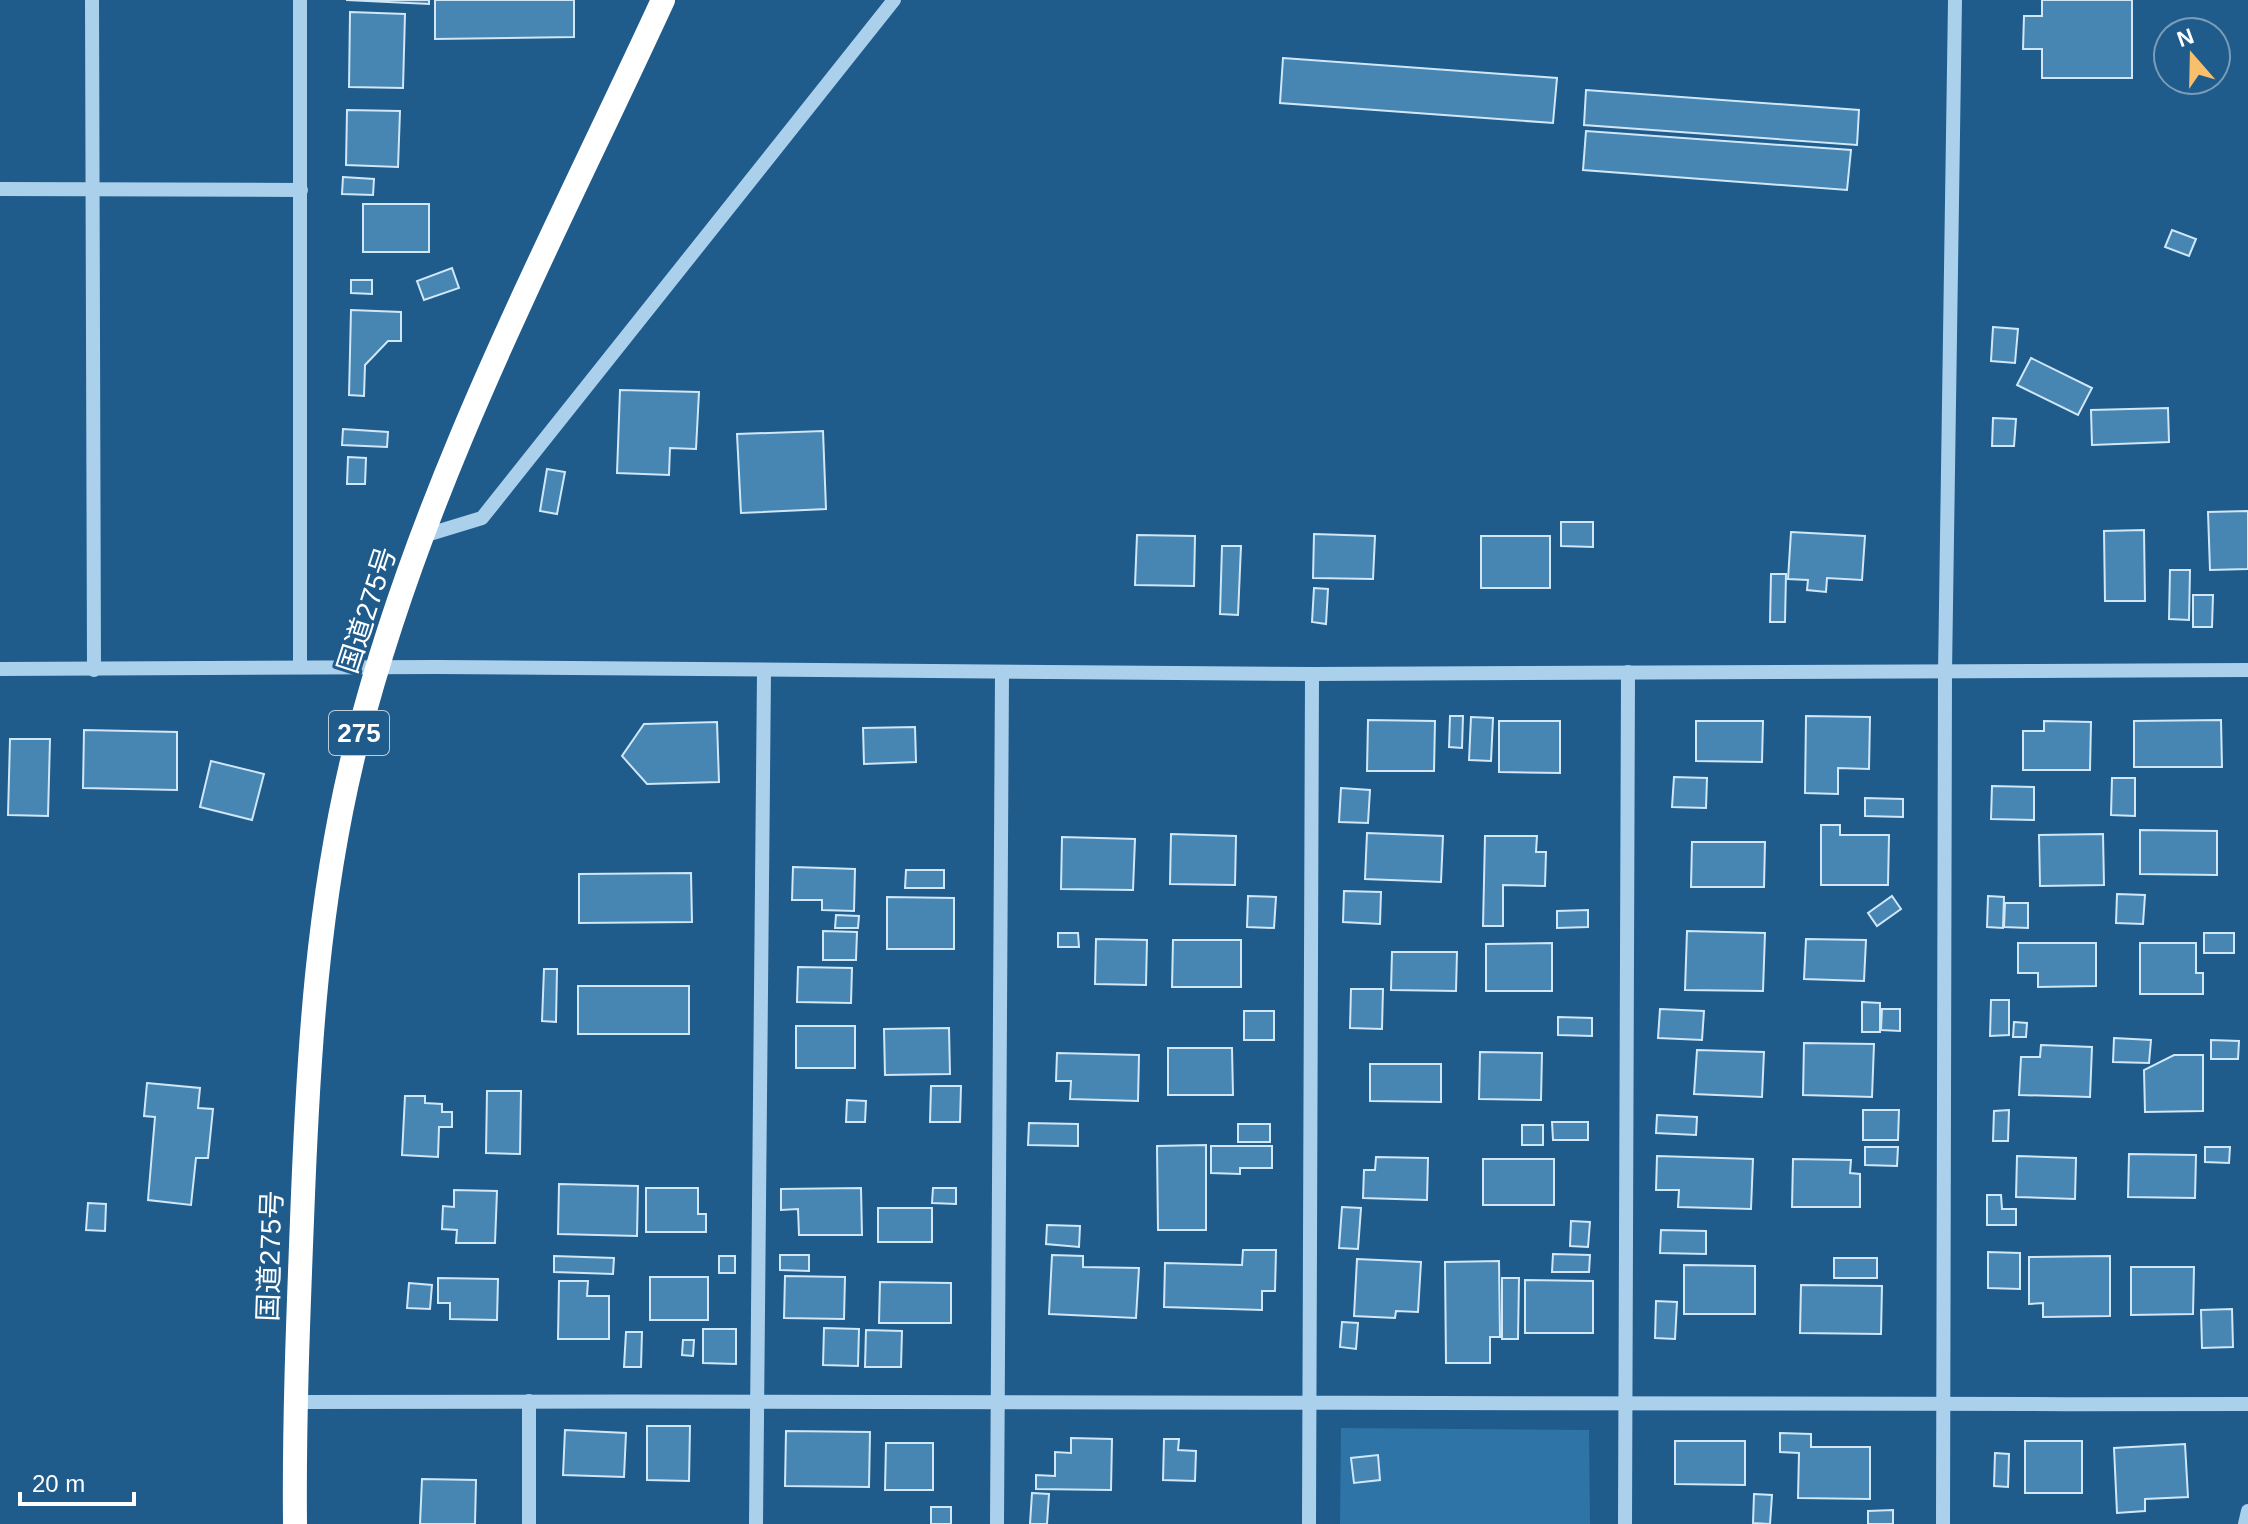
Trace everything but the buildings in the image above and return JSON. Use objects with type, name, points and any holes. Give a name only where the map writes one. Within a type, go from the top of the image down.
[{"type":"highway","name":"国道275号","points":[[295,1524],[295,1402],[307,1083],[325,903],[357,738],[423,536],[475,402],[663,0]]},
{"type":"street","points":[[92,0],[94,670]]},
{"type":"street","points":[[300,0],[300,667]]},
{"type":"street","points":[[423,536],[482,518],[894,0]]},
{"type":"street","points":[[1943,1524],[1945,672],[1955,0]]},
{"type":"street","points":[[0,189],[301,190]]},
{"type":"street","points":[[0,669],[300,667],[1312,674],[2248,670]]},
{"type":"street","points":[[756,1524],[764,671]]},
{"type":"street","points":[[1625,1524],[1628,672]]},
{"type":"street","points":[[997,1524],[1002,673]]},
{"type":"street","points":[[1309,1524],[1312,674]]},
{"type":"street","points":[[295,1402],[756,1400],[1309,1405],[2248,1404]]},
{"type":"street","points":[[529,1401],[529,1524]]},
{"type":"street","points":[[2245,1524],[2248,1511]]},
{"type":"shaded area","points":[[1341,1428],[1589,1430],[1590,1524],[1340,1524]]}]
